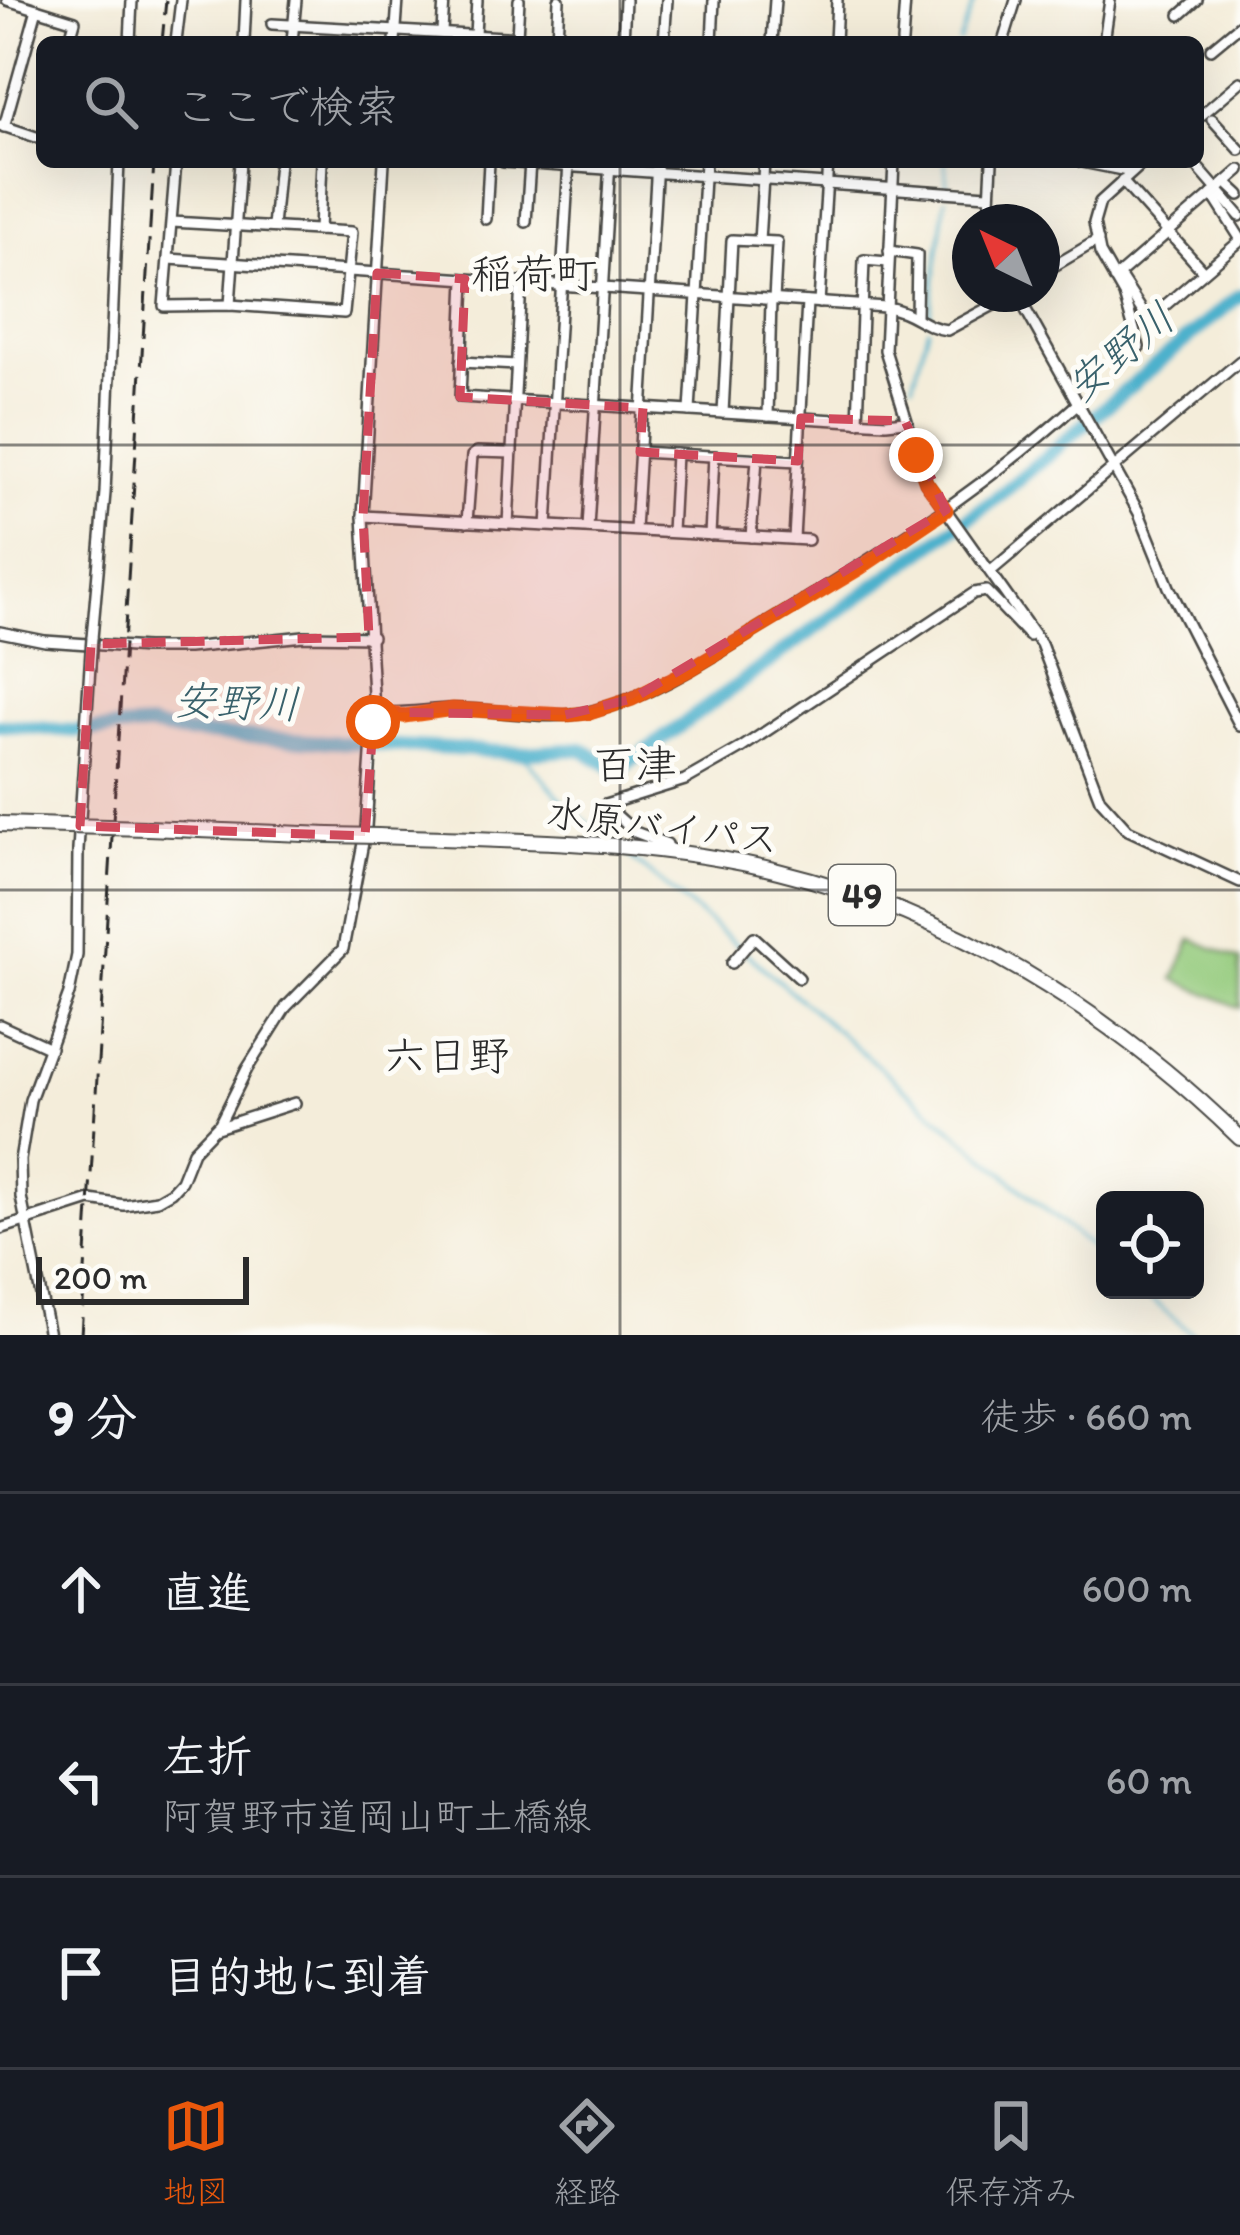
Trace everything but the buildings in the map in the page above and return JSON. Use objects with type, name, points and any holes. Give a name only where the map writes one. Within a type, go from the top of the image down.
[{"type":"highway","name":"水原バイパス","points":[[0,824],[520,841],[696,856],[776,870],[860,894],[1017,967],[1130,1042],[1240,1138]]},
{"type":"street","points":[[7,0],[75,21],[71,36]]},
{"type":"street","points":[[130,36],[132,0]]},
{"type":"street","points":[[177,36],[181,0]]},
{"type":"street","points":[[244,36],[246,0]]},
{"type":"street","points":[[293,36],[296,0]]},
{"type":"street","points":[[396,36],[398,0]]},
{"type":"street","points":[[442,31],[443,0]]},
{"type":"street","points":[[475,34],[477,0]]},
{"type":"street","points":[[517,36],[519,0]]},
{"type":"street","points":[[557,36],[560,0]]},
{"type":"street","points":[[623,36],[625,0]]},
{"type":"street","points":[[664,36],[667,0]]},
{"type":"street","points":[[712,36],[714,0]]},
{"type":"street","points":[[773,36],[776,0]]},
{"type":"street","points":[[835,36],[837,0]]},
{"type":"street","points":[[902,36],[905,0]]},
{"type":"street","points":[[1005,36],[1016,0]]},
{"type":"street","points":[[1105,36],[1110,0]]},
{"type":"street","points":[[1180,15],[1197,0]]},
{"type":"street","points":[[36,133],[2,126],[37,10]]},
{"type":"street","points":[[272,23],[396,36],[442,31],[483,36]]},
{"type":"street","points":[[1210,49],[1240,25]]},
{"type":"street","points":[[1204,113],[1239,84]]},
{"type":"street","points":[[1212,119],[1240,151]]},
{"type":"street","points":[[49,1335],[20,1160],[30,1100],[69,994],[80,935],[78,850],[105,493],[119,168]]},
{"type":"street","points":[[172,223],[352,232],[344,313],[164,306],[176,168]]},
{"type":"street","points":[[230,305],[239,168]]},
{"type":"street","points":[[273,227],[278,168]]},
{"type":"street","points":[[319,230],[322,168]]},
{"type":"street","points":[[0,1229],[91,1201],[124,1205],[157,1200],[181,1181],[194,1151],[217,1128],[286,1007],[344,946],[360,871],[374,717],[362,516],[384,168]]},
{"type":"street","points":[[486,219],[489,168]]},
{"type":"street","points":[[526,222],[530,168]]},
{"type":"street","points":[[547,526],[569,168]]},
{"type":"street","points":[[588,528],[610,168]]},
{"type":"street","points":[[635,530],[657,168]]},
{"type":"street","points":[[663,168],[988,195]]},
{"type":"street","points":[[690,411],[705,168]]},
{"type":"street","points":[[759,241],[764,168]]},
{"type":"street","points":[[794,539],[801,418],[827,168]]},
{"type":"street","points":[[894,168],[885,307],[887,365],[926,482],[1041,644],[1100,799],[1129,830],[1240,882]]},
{"type":"street","points":[[988,204],[991,168]]},
{"type":"street","points":[[1112,168],[1132,172]]},
{"type":"street","points":[[1137,168],[1100,202],[1094,214],[1098,240],[1124,295],[1139,347]]},
{"type":"street","points":[[1199,168],[1240,216]]},
{"type":"street","points":[[1117,277],[1240,170]]},
{"type":"street","points":[[1122,181],[1203,272]]},
{"type":"street","points":[[1218,188],[1240,195]]},
{"type":"street","points":[[1117,277],[1148,320],[1203,272],[1240,239],[1218,188]]},
{"type":"street","points":[[723,413],[732,240],[778,242],[768,416]]},
{"type":"street","points":[[1060,262],[1098,240]]},
{"type":"street","points":[[858,422],[864,260],[917,255],[916,316]]},
{"type":"street","points":[[170,259],[885,307],[905,310],[947,330],[981,312]]},
{"type":"street","points":[[465,279],[460,397],[905,421]]},
{"type":"street","points":[[508,524],[520,283]]},
{"type":"street","points":[[1025,312],[1113,466],[1240,726]]},
{"type":"street","points":[[988,567],[1240,361]]},
{"type":"street","points":[[461,362],[516,364]]},
{"type":"street","points":[[374,717],[453,709],[565,715],[589,713],[632,699],[691,669],[948,513],[1078,406]]},
{"type":"street","points":[[467,522],[472,456],[477,452],[512,453]]},
{"type":"street","points":[[640,452],[798,461]]},
{"type":"street","points":[[673,532],[676,454]]},
{"type":"street","points":[[710,535],[714,456]]},
{"type":"street","points":[[752,537],[757,459]]},
{"type":"street","points":[[362,516],[808,540]]},
{"type":"street","points":[[667,844],[635,832],[605,805],[685,780],[741,748],[974,593],[986,591],[1029,636]]},
{"type":"street","points":[[0,632],[45,641],[146,648],[304,636],[372,637]]},
{"type":"street","points":[[732,963],[754,937],[800,978]]},
{"type":"street","points":[[0,1025],[50,1048]]},
{"type":"street","points":[[217,1128],[295,1103]]},
{"type":"highlighted area","points":[[377,273],[465,279],[460,397],[643,408],[640,452],[798,461],[801,418],[905,421],[946,510],[632,699],[565,715],[374,712],[365,836],[80,826],[91,644],[369,637],[363,516]]},
{"type":"green space","points":[[1192,939],[1240,960],[1240,1008],[1174,979]]},
{"type":"waterway","points":[[961,36],[975,0]]},
{"type":"waterway","points":[[945,168],[947,188]]},
{"type":"waterway","points":[[929,319],[946,198]]},
{"type":"waterway","name":"安野川","points":[[0,725],[74,731],[151,727],[180,733],[521,753],[582,749],[618,771],[995,499],[1240,295]]},
{"type":"waterway","points":[[913,384],[928,328]]},
{"type":"waterway","points":[[521,753],[568,807],[610,840]]},
{"type":"waterway","points":[[626,854],[739,947]]},
{"type":"waterway","points":[[746,953],[1096,1252]]},
{"type":"waterway","points":[[1151,1299],[1194,1335]]},
{"type":"railway","points":[[163,36],[166,0]]},
{"type":"railway","points":[[81,1335],[154,168]]},
{"type":"district","name":"稲荷町","points":[[534,273]]},
{"type":"district","name":"百津","points":[[635,764]]},
{"type":"district","name":"六日野","points":[[447,1055]]},
{"type":"route","points":[[373,722],[374,712],[404,716],[453,709],[589,713],[655,688],[860,568],[946,510],[926,482],[916,455]]}]
